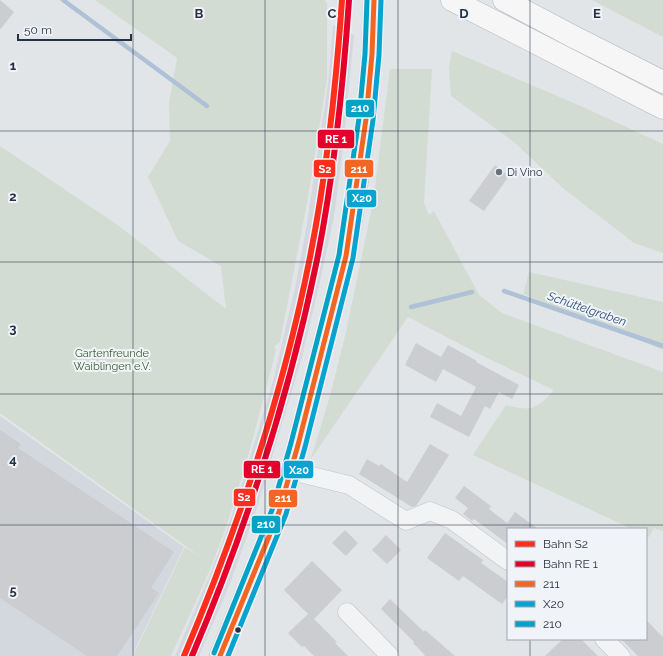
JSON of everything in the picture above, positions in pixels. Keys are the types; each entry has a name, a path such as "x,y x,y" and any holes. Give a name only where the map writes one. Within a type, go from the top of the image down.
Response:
{"highway":[{"path":"452,0 663,108"},
{"path":"504,0 663,82"}],"street":[{"path":"220,656 280,512 346,256 365,127 373,36 374,0"},
{"path":"291,471 349,485 406,521 430,511 447,518 507,560"},
{"path":"347,612 390,656"},
{"path":"605,640 621,656"}],"shaded area":[{"path":"333,25 354,35 343,148 334,217 302,357 255,514 229,586 199,656 175,656 226,533 273,381 296,284 306,229 328,84"},
{"path":"0,416 184,547 132,656 0,656"}],"green space":[{"name":"Gartenfreunde Waiblingen e.V.","path":"95,0 325,0 327,4 327,78 308,198 280,342 274,347 276,349 259,418 225,530 206,578 171,656 133,656 185,547 205,560 0,413 0,146 115,223 226,309 221,266 178,241 148,177 170,141 169,103 177,58"},
{"path":"592,0 663,0 663,37"},
{"path":"452,51 583,107 663,144 663,253 634,243 564,189 514,142 451,96 449,67"},
{"path":"390,69 432,69 424,203 429,215 434,211 479,295 502,313 663,372 663,531 654,528 649,537 647,536 647,528 630,528 473,455 506,405 522,408 533,408 542,402 554,390 481,355 408,317 311,459 330,396 346,332 373,202"},
{"path":"529,272 663,302 663,350 523,294"}],"building":[{"path":"0,0 14,12 0,30"},
{"path":"495,165 509,176 484,211 469,201"},
{"path":"416,343 441,357 448,345 519,385 512,399 499,392 490,409 485,406 469,437 430,417 437,403 461,416 476,387 443,369 436,382 405,365"},
{"path":"0,430 21,444 18,448 174,552 151,588 159,593 117,656 87,656 0,598"},
{"path":"430,444 449,455 416,506 412,507 359,474 367,459 379,466 381,464 407,482"},
{"path":"464,486 491,506 489,509 507,523 515,512 537,528 507,528 507,543 474,519 472,521 463,514 468,508 455,498"},
{"path":"345,530 358,543 346,556 332,543"},
{"path":"445,533 483,560 481,563 507,581 507,597 502,604 463,576 459,581 427,558"},
{"path":"386,535 401,550 387,564 372,550"},
{"path":"312,561 342,590 314,619 337,642 335,643 348,656 314,656 304,646 302,647 288,633 308,614 284,590"},
{"path":"390,599 424,632 425,630 455,656 424,656 425,655 413,643 414,642 381,609"},
{"path":"647,621 663,637 663,656 638,656 622,640 647,640"},
{"path":"562,640 582,640 598,656 545,656"}],"waterway":[{"name":"Schüttelgraben","path":"63,0 207,106"},
{"name":"Schüttelgraben","path":"504,291 663,346"},
{"path":"411,307 472,292"}],"rail line":[{"name":"S2","path":"184,656 223,559 240,510 273,410 287,359 310,257 326,161 334,97 342,0"}],"transit line":[{"path":"192,656 212,608 248,511 279,412 306,311 323,228 333,164 341,99 349,0"},
{"name":"210","path":"214,653 272,510 291,443 339,255 359,118 365,54 367,0"},
{"name":"211","path":"220,656 279,512 298,445 346,256 366,119 372,54 374,0"},
{"name":"X20","path":"228,656 286,514 305,447 353,258 373,120 379,55 381,0"}],"place":[{"name":"Di Vino","path":"499,172"}]}
